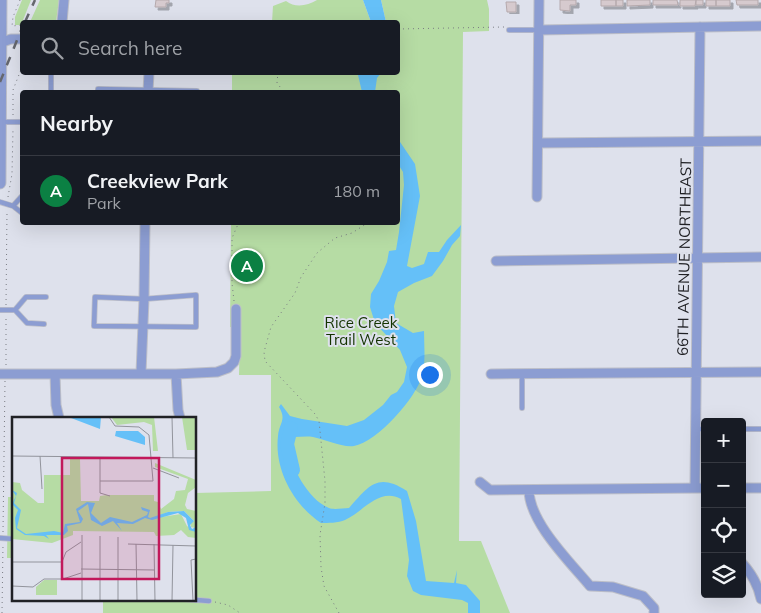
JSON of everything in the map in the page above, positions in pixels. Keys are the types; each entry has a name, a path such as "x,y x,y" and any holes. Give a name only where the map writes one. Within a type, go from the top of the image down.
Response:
{"street":[{"path":"0,183 4,36 1,0"},
{"path":"62,20 64,0"},
{"path":"537,197 539,0"},
{"path":"540,30 761,26"},
{"name":"66TH AVENUE NORTHEAST","path":"700,27 696,373 700,429 700,488"},
{"path":"4,36 11,39 20,39"},
{"path":"148,90 149,75"},
{"path":"538,143 761,140"},
{"path":"141,373 145,225"},
{"path":"496,261 761,257"},
{"path":"4,375 218,372 228,368 234,362 236,356 236,309"},
{"path":"491,374 761,372"},
{"path":"55,374 56,405 59,417"},
{"path":"176,374 180,417"},
{"path":"480,482 490,490 700,488"},
{"path":"746,488 761,488"},
{"path":"529,490 529,500 538,520 590,586 613,587 643,596 654,608 654,613"},
{"path":"746,567 753,575 759,588 761,599"}],"lane":[{"path":"509,30 540,30"},
{"path":"51,75 51,90"},
{"path":"98,90 123,90"},
{"path":"1,122 20,122"},
{"path":"13,206 20,198"},
{"path":"0,202 13,206 20,211"},
{"path":"196,295 196,327 143,326 94,326 95,297 144,299 196,295"},
{"path":"15,310 26,297 46,297"},
{"path":"3,310 15,310 27,323 44,324"},
{"path":"522,373 522,408"},
{"path":"746,429 761,429"},
{"path":"196,600 209,601"}],"path":[{"path":"4,36 20,0"},
{"path":"4,36 20,27"},
{"path":"400,29 506,27 509,30"},
{"path":"12,117 13,90 20,72"},
{"path":"278,75 277,82 283,90"},
{"path":"2,613 3,310 7,204 12,174 12,128"},
{"path":"236,309 232,283 232,238 238,225"},
{"path":"339,613 324,586 320,550 320,535 325,503 325,481 318,421 315,414 265,361 264,352 272,327 295,293 301,277 317,254 335,238 352,233 364,225"},
{"path":"209,601 228,606 240,613"}],"green space":[{"path":"22,0 31,0 23,20 20,20 20,25 15,25 15,17"},
{"path":"40,0 59,0 56,20 31,20"},
{"path":"317,0 363,0 370,20 272,20 273,6 286,1 293,5 309,4"},
{"name":"Rice Creek Trail West","path":"381,0 487,0 489,9 489,31 463,32 459,541 481,541 510,613 103,613 103,600 196,600 196,493 271,491 271,375 239,375 240,328 230,327 231,225 400,225 400,90 232,90 232,75 400,75 400,20 386,20"},
{"path":"8,497 12,497 12,558 7,558"}],"water":[{"path":"363,0 381,0 386,20 370,20"},
{"path":"358,75 379,75 377,78 375,90 362,90"},
{"path":"400,142 415,164 420,196 407,266 412,268 424,264 428,252 439,252 461,225 460,236 432,276 398,292 394,306 396,323 413,333 424,331 422,376 404,407 384,428 363,443 350,446 339,445 313,437 294,437 287,444 292,462 301,481 321,504 329,508 349,508 368,488 381,482 397,485 407,491 416,521 426,581 454,583 457,570 456,583 466,585 480,601 480,613 468,613 468,603 462,600 421,595 413,591 407,576 409,560 401,499 393,496 378,498 345,520 321,523 302,507 294,497 279,461 278,436 282,415 279,407 281,404 290,416 347,426 364,420 383,405 391,395 397,392 404,382 407,367 400,350 375,323 370,307 371,294 387,262 389,251 396,250 404,185 403,172 400,167"}],"building":[{"path":"156,0 169,0 169,3 166,3 166,7 155,7"},
{"path":"560,0 576,0 576,5 570,5 570,11 560,10"},
{"path":"601,0 616,0 616,6 601,6"},
{"path":"616,0 623,0 623,6 616,6"},
{"path":"627,0 650,0 650,5 627,6"},
{"path":"653,0 677,0 678,5 653,5"},
{"path":"680,0 696,0 695,6 680,6"},
{"path":"696,0 703,0 703,5 696,5"},
{"path":"706,0 716,0 716,6 706,6"},
{"path":"716,0 730,0 730,6 716,6"},
{"path":"736,0 758,0 758,5 737,5"},
{"path":"506,2 516,2 516,12 507,12"}],"waterway":[{"path":"291,428 287,444 293,470"}],"railway":[{"path":"26,20 35,0"},
{"path":"0,82 20,33"}],"place":[{"name":"Creekview Park","path":"247,266"}]}
